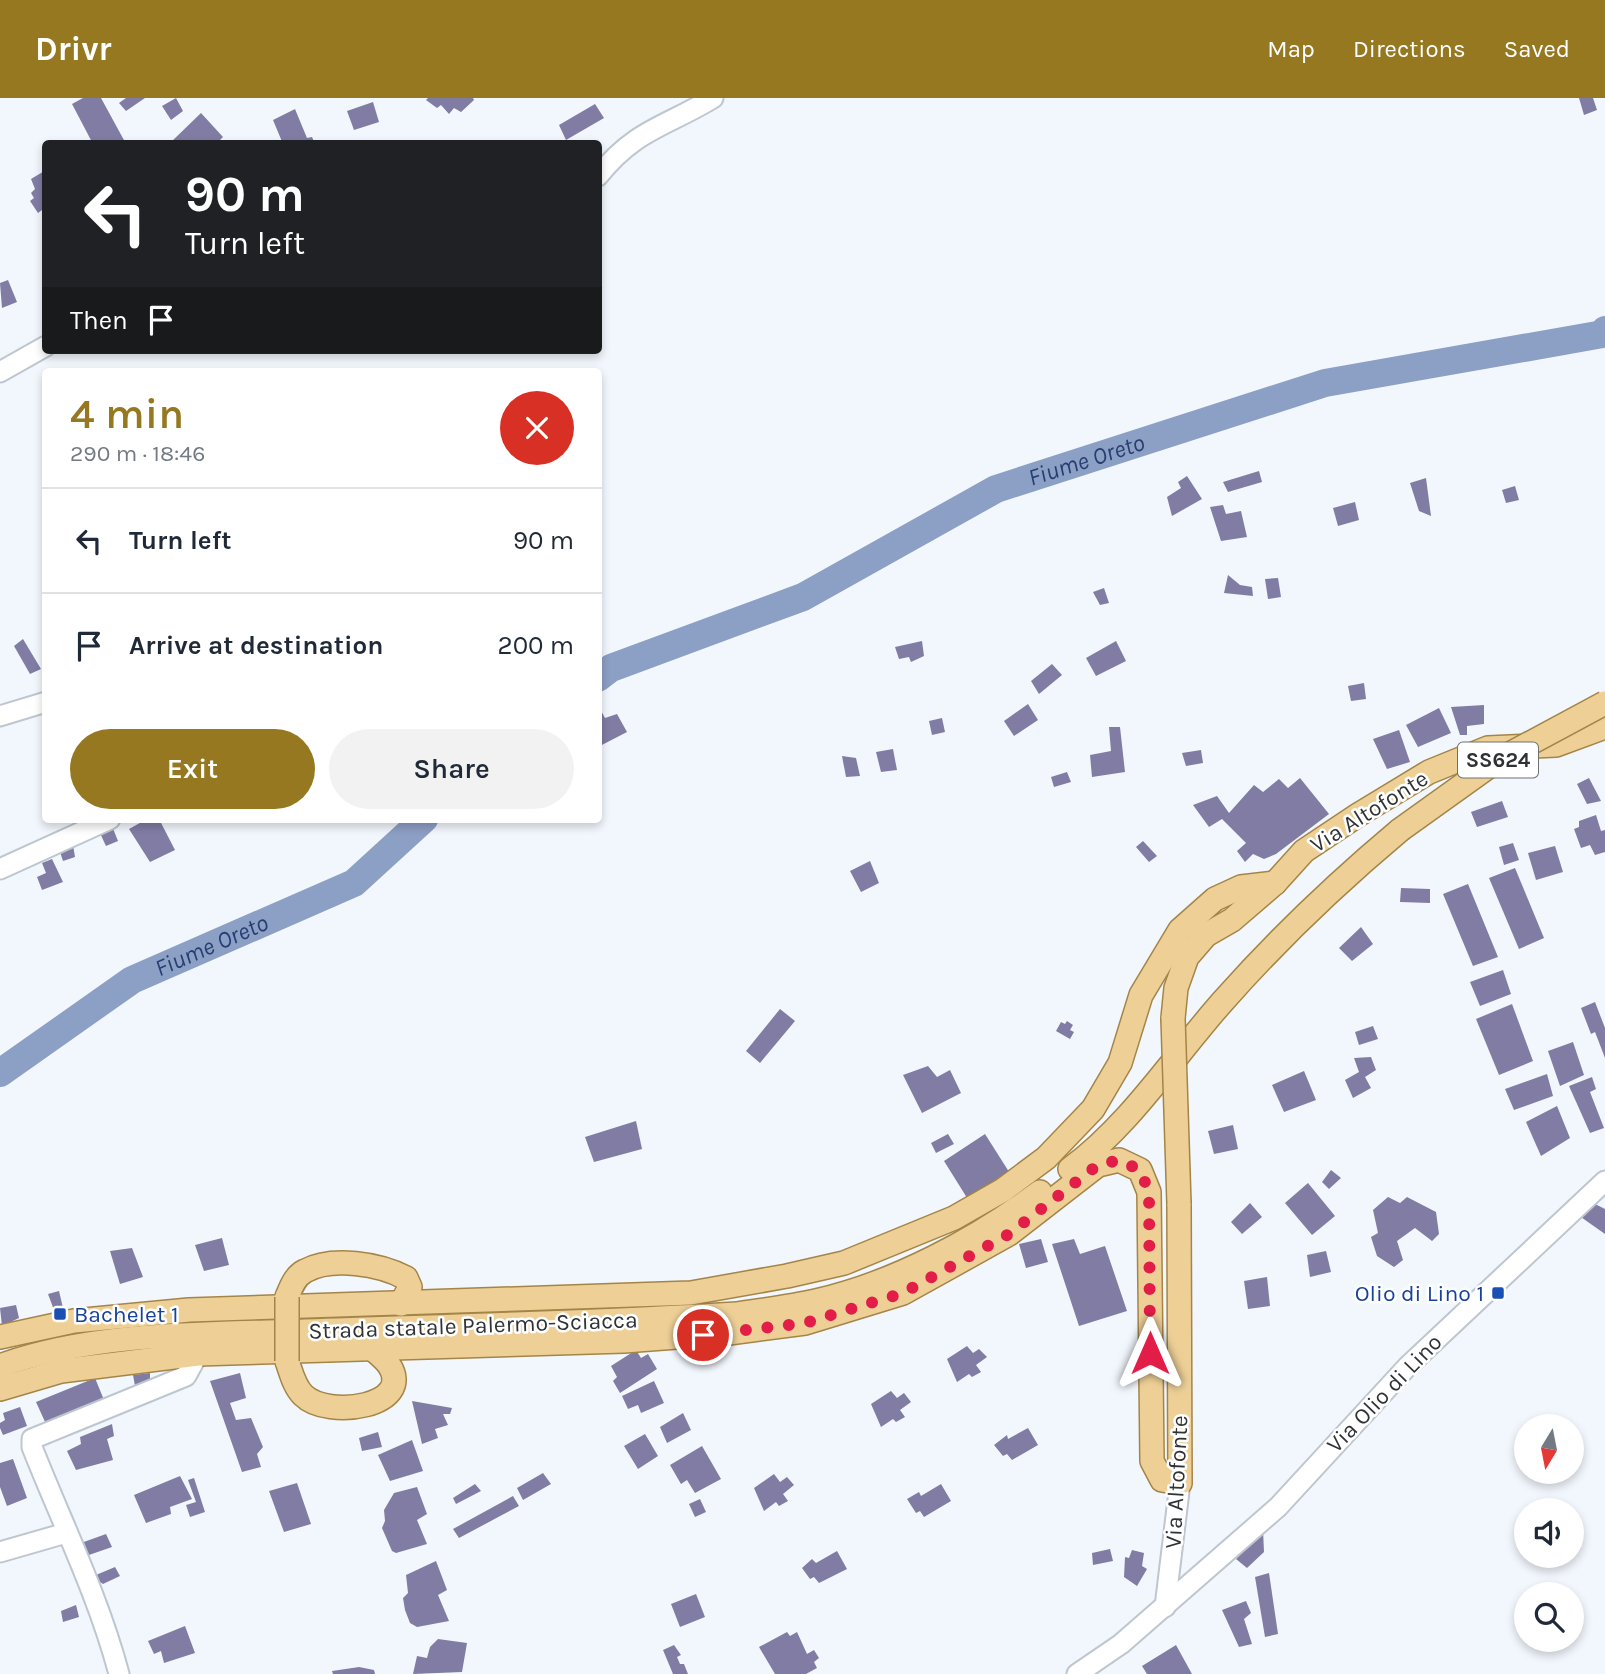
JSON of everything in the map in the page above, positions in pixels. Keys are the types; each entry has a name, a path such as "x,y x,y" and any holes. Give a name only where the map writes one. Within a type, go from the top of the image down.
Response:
{"main road":[{"name":"Strada statale Palermo-Sciacca","path":"0,1366 99,1344 196,1335 737,1314 817,1301 877,1281 949,1250 1019,1207 1085,1158 1140,1101 1224,999 1358,865 1400,830 1495,762 1605,703"},
{"name":"Via Altofonte","path":"1180,1483 1179,1205 1173,1017 1176,988 1187,957 1206,935 1232,920 1275,883 1304,851 1429,772 1488,748 1556,745 1605,727"},
{"path":"0,1338 74,1321 133,1314 691,1293 844,1263 954,1218 1003,1190 1046,1158 1093,1109 1121,1063 1140,995 1180,930 1215,900 1241,887 1275,883"},
{"path":"0,1389 61,1371 198,1354 624,1341 729,1333 805,1323 903,1293 1009,1234 1098,1165 1119,1160 1140,1170 1149,1192 1152,1461 1161,1480 1180,1483"},
{"path":"373,1349 389,1365 394,1378 390,1389 380,1400 366,1406 338,1408 318,1405 304,1396 295,1383 287,1361 287,1297 293,1281 303,1272 319,1265 377,1267 406,1278 410,1287 401,1304"}],"street":[{"path":"602,171 618,151 641,134 713,98"},
{"path":"0,372 42,348"},
{"path":"0,716 42,703"},
{"path":"0,869 101,823"},
{"name":"Via Olio di Lino","path":"1165,1607 1278,1507 1407,1367 1605,1181"},
{"path":"119,1674 105,1621 66,1533 32,1447 32,1439 186,1376 198,1354"},
{"name":"Via Altofonte","path":"1165,1607 1180,1483"},
{"path":"0,1552 66,1533"},
{"path":"1077,1674 1121,1644 1165,1607"}],"building":[{"path":"83,98 101,98 124,140 91,140 72,104"},
{"path":"126,98 145,98 126,111 119,103"},
{"path":"176,98 183,111 171,120 162,106"},
{"path":"1579,98 1593,98 1597,110 1584,115"},
{"path":"426,100 474,100 461,112 454,108 449,114 441,105 437,108"},
{"path":"373,102 379,122 354,130 347,111"},
{"path":"595,104 604,118 566,140 559,125"},
{"path":"295,109 307,138 312,137 313,140 281,140 273,120"},
{"path":"201,113 223,137 220,140 173,140"},
{"path":"42,172 42,210 38,213 30,201 34,198 31,193 35,189 31,179"},
{"path":"8,280 17,302 2,308 0,283"},
{"path":"1259,471 1262,482 1228,492 1223,482"},
{"path":"1187,476 1202,499 1172,516 1167,497 1181,488 1178,482"},
{"path":"1426,478 1431,516 1419,511 1410,483"},
{"path":"1515,486 1519,500 1506,503 1502,490"},
{"path":"1355,502 1359,520 1338,526 1333,508"},
{"path":"1223,505 1226,514 1241,511 1247,537 1221,541 1210,507"},
{"path":"1228,575 1240,585 1252,587 1253,596 1224,593"},
{"path":"1278,578 1281,597 1268,599 1265,579"},
{"path":"1104,588 1109,603 1100,605 1093,592"},
{"path":"23,639 41,669 30,674 14,646"},
{"path":"922,641 924,656 911,662 909,657 899,659 895,647"},
{"path":"1116,641 1126,661 1096,676 1086,658"},
{"path":"1052,664 1062,675 1039,694 1031,681"},
{"path":"1364,683 1366,699 1351,701 1348,686"},
{"path":"1028,704 1038,720 1014,736 1004,721"},
{"path":"1484,705 1484,724 1467,726 1467,735 1460,735 1451,707"},
{"path":"1439,708 1451,733 1418,747 1406,725"},
{"path":"602,712 605,718 617,714 627,732 602,745"},
{"path":"942,718 945,732 932,735 929,721"},
{"path":"1109,727 1120,727 1125,772 1092,777 1090,755 1111,751"},
{"path":"1399,730 1410,762 1387,769 1373,739"},
{"path":"893,749 897,770 881,772 876,752"},
{"path":"1201,750 1203,763 1186,766 1182,753"},
{"path":"842,756 856,758 860,776 846,777"},
{"path":"1067,772 1071,782 1054,787 1051,777"},
{"path":"1300,778 1329,814 1276,854 1264,859 1253,854 1245,862 1237,851 1246,843 1222,819 1209,827 1193,805 1217,796 1229,813 1254,785 1263,792 1279,779 1288,788"},
{"path":"1589,778 1601,801 1587,804 1577,784"},
{"path":"1502,801 1508,817 1477,827 1471,812"},
{"path":"1596,815 1601,831 1605,830 1605,852 1595,855 1590,845 1581,848 1574,829 1579,827 1579,821"},
{"path":"111,823 118,841 106,846 98,829"},
{"path":"140,823 161,823 175,850 150,862 129,829"},
{"path":"1143,841 1157,856 1149,862 1136,847"},
{"path":"1513,843 1519,860 1504,865 1499,847"},
{"path":"73,845 75,857 63,861 59,849"},
{"path":"1555,846 1563,872 1536,880 1528,853"},
{"path":"52,859 63,882 42,890 37,877 46,873 42,863"},
{"path":"870,861 879,883 861,892 850,871"},
{"path":"1515,868 1544,938 1519,949 1489,878"},
{"path":"1468,884 1498,957 1473,966 1443,894"},
{"path":"1401,888 1430,889 1430,903 1400,902"},
{"path":"1361,927 1373,944 1352,961 1339,948"},
{"path":"1503,970 1511,994 1480,1006 1470,982"},
{"path":"1595,1002 1605,1028 1605,1058 1595,1032 1591,1034 1581,1008"},
{"path":"1512,1004 1533,1061 1499,1075 1476,1019"},
{"path":"780,1009 795,1021 760,1063 746,1051"},
{"path":"1067,1021 1073,1025 1070,1030 1074,1032 1070,1039 1056,1031 1061,1022 1065,1024"},
{"path":"1373,1026 1378,1039 1359,1045 1355,1032"},
{"path":"1573,1042 1584,1075 1560,1086 1548,1051"},
{"path":"1371,1057 1376,1070 1365,1077 1371,1088 1353,1098 1345,1080 1359,1072 1354,1058"},
{"path":"928,1066 937,1077 950,1070 961,1093 922,1113 903,1075"},
{"path":"1304,1071 1316,1100 1284,1112 1272,1085"},
{"path":"1547,1074 1553,1096 1514,1110 1505,1089"},
{"path":"1592,1077 1596,1089 1590,1092 1604,1128 1590,1133 1569,1086"},
{"path":"1557,1106 1570,1138 1541,1156 1526,1122"},
{"path":"636,1121 642,1149 594,1162 585,1137"},
{"path":"1233,1125 1238,1149 1214,1154 1208,1131"},
{"path":"948,1134 954,1144 936,1153 931,1143"},
{"path":"985,1134 1011,1175 969,1201 944,1161"},
{"path":"1331,1170 1341,1178 1329,1189 1322,1182"},
{"path":"1308,1183 1335,1216 1312,1235 1285,1203"},
{"path":"1388,1197 1400,1203 1407,1197 1436,1212 1439,1234 1432,1241 1415,1228 1397,1241 1403,1260 1394,1267 1377,1256 1371,1237 1378,1233 1373,1210"},
{"path":"1591,1202 1605,1209 1605,1234 1578,1215"},
{"path":"1250,1203 1262,1217 1242,1234 1231,1222"},
{"path":"222,1238 229,1265 204,1271 195,1245"},
{"path":"1041,1239 1048,1262 1026,1268 1019,1244"},
{"path":"1074,1239 1080,1254 1105,1246 1127,1311 1079,1326 1052,1244"},
{"path":"132,1248 143,1277 120,1284 110,1251"},
{"path":"1326,1251 1331,1272 1310,1277 1307,1255"},
{"path":"1267,1277 1270,1306 1248,1309 1244,1281"},
{"path":"59,1291 63,1308 54,1310 48,1294"},
{"path":"16,1305 19,1318 2,1326 0,1308"},
{"path":"967,1346 973,1353 979,1349 987,1357 976,1365 981,1372 972,1377 969,1374 957,1382 947,1359"},
{"path":"636,1350 641,1358 648,1354 657,1369 620,1393 613,1381 617,1377 611,1366"},
{"path":"150,1373 150,1384 135,1386 133,1375"},
{"path":"240,1373 246,1398 230,1403 236,1420 251,1418 263,1447 257,1454 261,1467 242,1472 210,1381"},
{"path":"95,1378 104,1400 46,1424 36,1402"},
{"path":"654,1381 664,1403 641,1413 638,1405 628,1409 622,1396"},
{"path":"891,1391 897,1398 904,1393 911,1402 900,1410 905,1417 896,1422 893,1419 881,1427 871,1404"},
{"path":"412,1401 452,1408 450,1414 443,1414 448,1425 435,1429 438,1438 422,1444"},
{"path":"20,1407 27,1426 3,1435 0,1423 5,1420 3,1413"},
{"path":"683,1413 691,1430 667,1443 660,1427"},
{"path":"112,1424 114,1436 107,1439 113,1460 76,1470 67,1451 81,1444 80,1437"},
{"path":"1028,1428 1038,1445 1012,1460 1007,1454 1003,1456 994,1445 1007,1435 1008,1439"},
{"path":"378,1432 382,1447 362,1451 359,1438"},
{"path":"645,1434 658,1456 638,1469 624,1446"},
{"path":"412,1440 423,1471 390,1481 378,1455"},
{"path":"702,1446 721,1479 695,1493 687,1480 681,1484 670,1465"},
{"path":"13,1459 27,1498 7,1506 0,1487 0,1463"},
{"path":"543,1473 551,1484 523,1500 517,1488"},
{"path":"774,1474 780,1482 787,1477 794,1485 783,1494 788,1501 779,1506 776,1502 764,1511 754,1488"},
{"path":"180,1476 192,1499 170,1507 171,1514 146,1523 134,1495"},
{"path":"194,1478 205,1512 190,1517 186,1505 196,1502 188,1480"},
{"path":"297,1483 311,1524 284,1532 269,1491"},
{"path":"475,1484 481,1491 456,1504 453,1498"},
{"path":"941,1484 951,1501 924,1517 920,1511 916,1513 907,1499 919,1492 921,1496"},
{"path":"417,1487 427,1514 417,1520 427,1544 396,1553 392,1551 382,1528 385,1521 384,1510 394,1493"},
{"path":"513,1496 519,1506 459,1538 453,1529"},
{"path":"700,1499 706,1512 695,1517 689,1504"},
{"path":"1263,1530 1264,1552 1247,1568 1236,1559"},
{"path":"106,1534 112,1547 86,1556 81,1543"},
{"path":"1110,1549 1113,1561 1093,1565 1092,1553"},
{"path":"1132,1550 1144,1553 1142,1566 1147,1569 1137,1586 1124,1577 1125,1557 1129,1558"},
{"path":"837,1551 847,1569 819,1583 814,1577 810,1579 802,1568 812,1559 816,1563"},
{"path":"436,1561 447,1590 438,1595 449,1621 417,1627 410,1623 405,1610 403,1598 408,1593 406,1575"},
{"path":"115,1567 120,1576 103,1584 100,1582 96,1575"},
{"path":"1269,1573 1278,1634 1265,1637 1255,1577"},
{"path":"696,1594 705,1617 680,1627 671,1604"},
{"path":"1246,1601 1251,1613 1244,1619 1252,1644 1239,1647 1222,1610"},
{"path":"76,1605 79,1617 63,1622 61,1611"},
{"path":"185,1626 195,1653 164,1663 161,1651 154,1654 148,1641"},
{"path":"787,1632 790,1636 797,1632 807,1654 814,1650 819,1658 814,1662 817,1668 806,1674 775,1674 759,1647"},
{"path":"438,1639 467,1643 462,1672 413,1674 417,1656 427,1658 430,1647"},
{"path":"674,1645 681,1655 677,1657 680,1664 684,1664 688,1674 673,1674 663,1650"},
{"path":"1176,1645 1192,1674 1147,1674 1142,1666"},
{"path":"359,1667 374,1670 375,1674 333,1674 332,1671"}],"waterway":[{"name":"Fiume Oreto","path":"602,675 611,668 803,597 996,489 1325,383 1603,334 1605,330"},
{"name":"Fiume Oreto","path":"0,1073 132,980 354,883 420,823"}],"place":[{"name":"Olio di Lino 1","path":"1498,1293"},
{"name":"Bachelet 1","path":"60,1314"}],"route":[{"path":"703,1335 805,1323 903,1293 1009,1234 1098,1165 1119,1160 1140,1170 1149,1192 1150,1353"}]}
